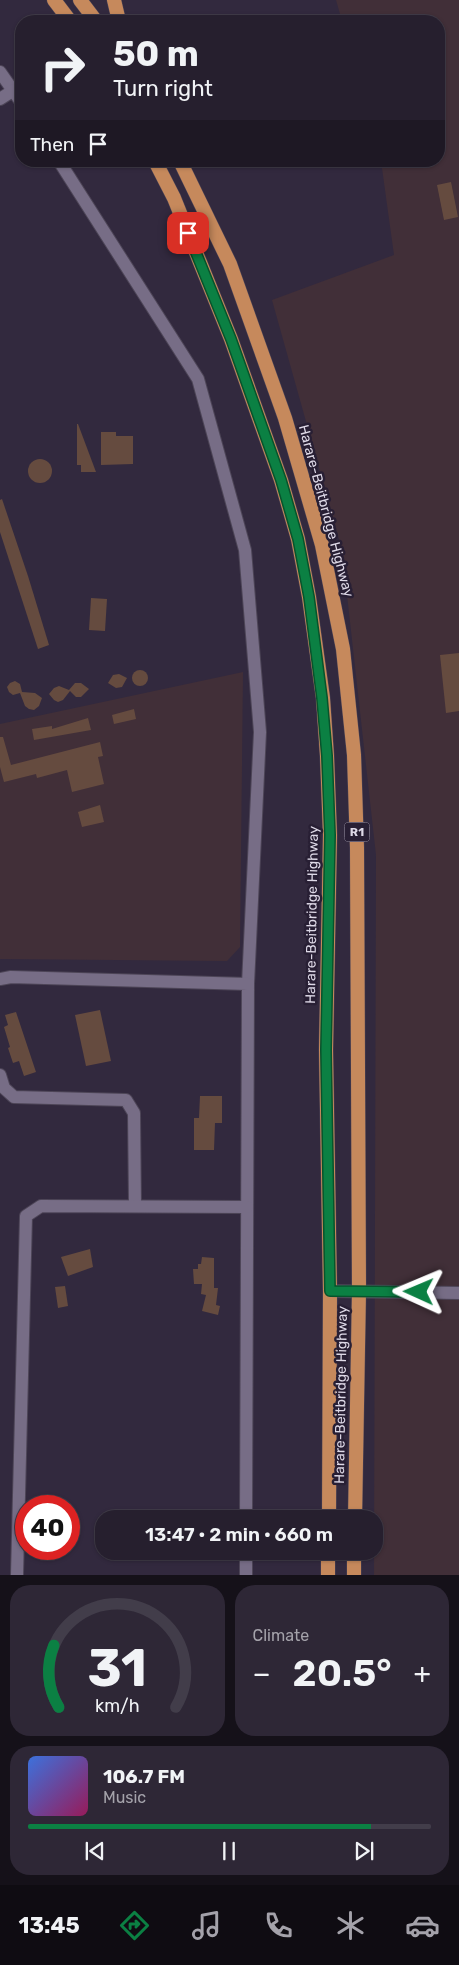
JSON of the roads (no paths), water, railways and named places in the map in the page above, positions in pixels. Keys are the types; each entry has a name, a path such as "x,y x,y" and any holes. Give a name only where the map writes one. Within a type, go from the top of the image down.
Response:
{"highway":[{"path":"54,0 65,15"},
{"path":"80,0 91,15"},
{"path":"114,0 118,15"},
{"name":"Harare-Beitbridge Highway","path":"158,167 174,198 231,339 281,480 298,539 309,597 322,698 327,756 330,835 326,1050 330,1291 329,1510"},
{"name":"Harare-Beitbridge Highway","path":"183,167 230,264 284,418 322,544 344,649 354,754 357,848 359,1291 355,1510"},
{"path":"328,1560 328,1575"},
{"path":"354,1560 354,1575"}],"street":[{"path":"0,72 14,90 0,99"},
{"path":"63,167 198,379 245,550 260,732 248,984 246,1510"},
{"path":"0,979 11,977 248,984"},
{"path":"0,1075 4,1088 14,1098 126,1100 134,1113 135,1206"},
{"path":"17,1575 26,1216 41,1206 247,1207"},
{"path":"330,1291 459,1293"},
{"path":"246,1560 246,1575"}]}
